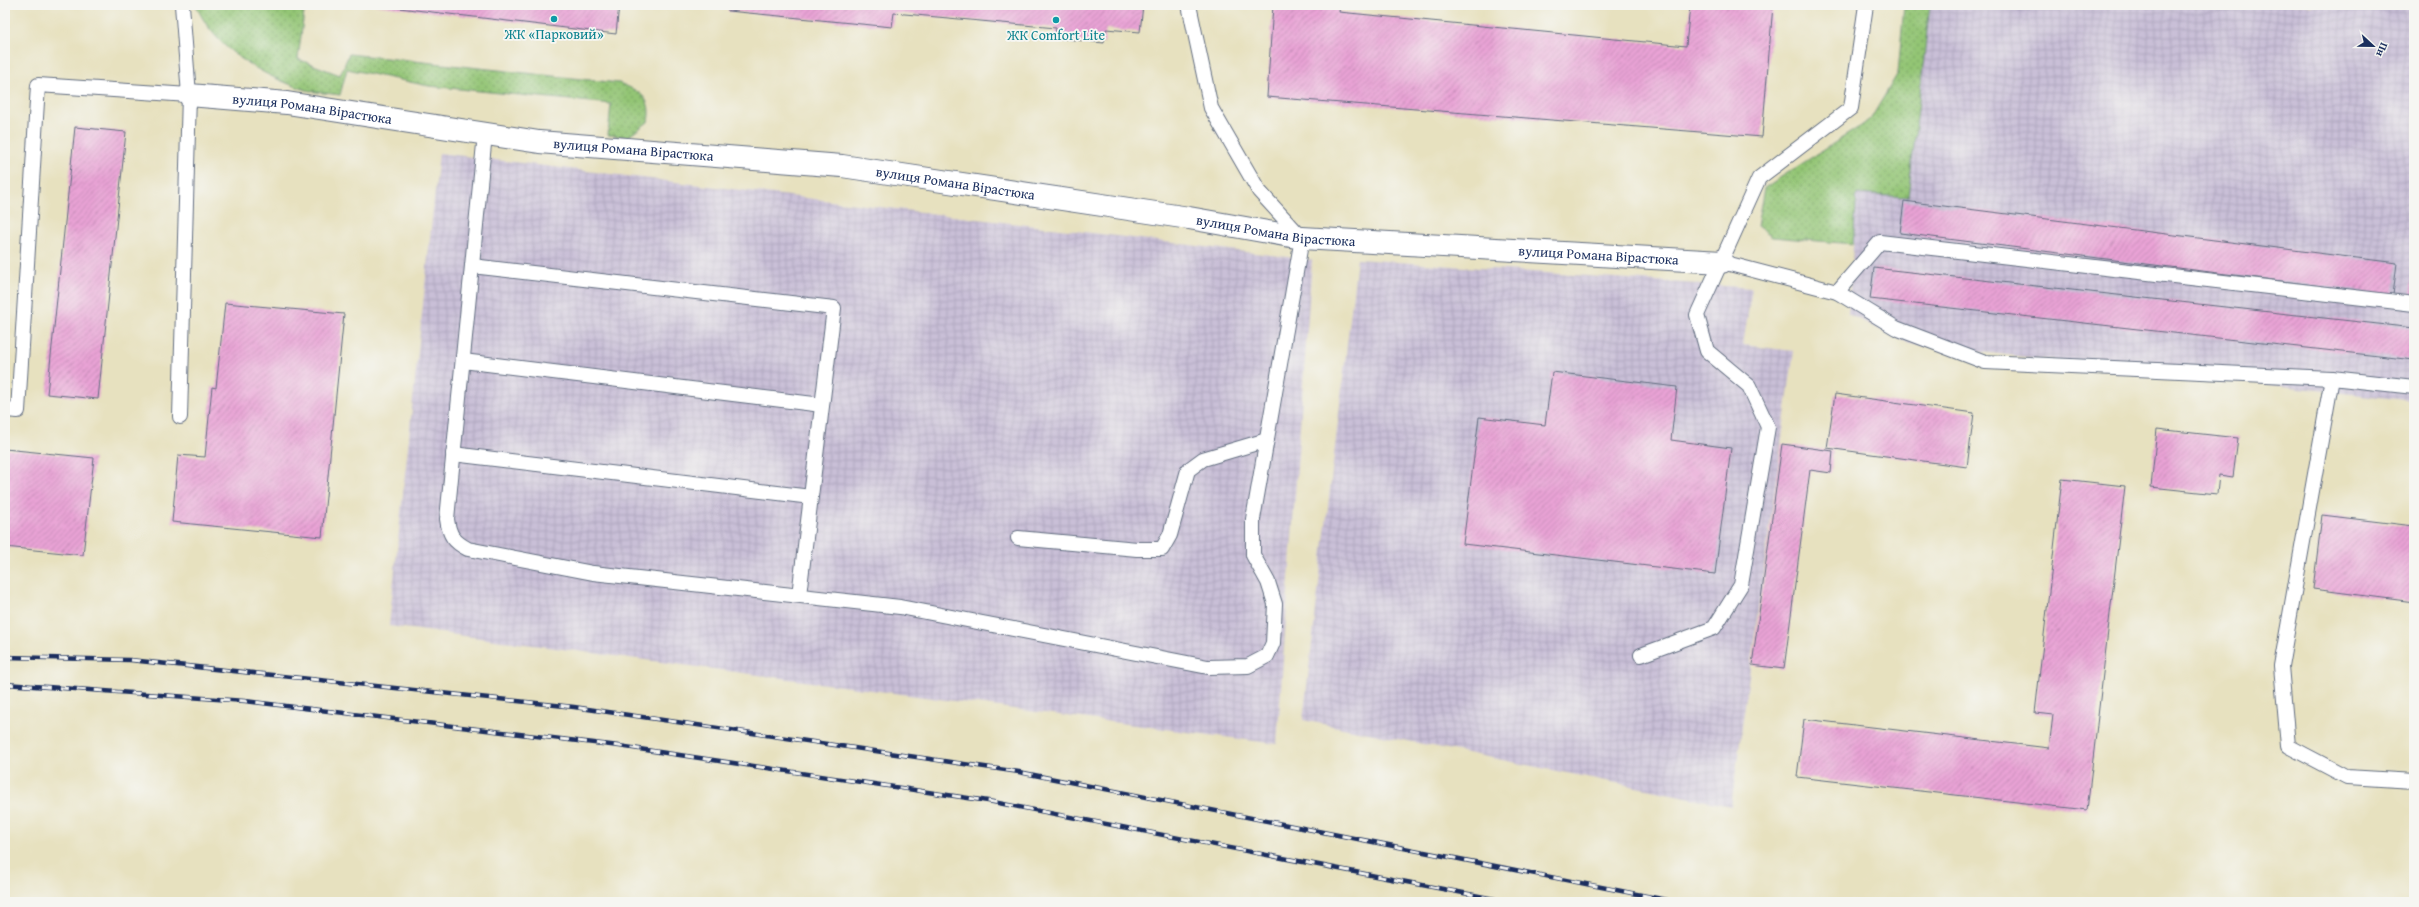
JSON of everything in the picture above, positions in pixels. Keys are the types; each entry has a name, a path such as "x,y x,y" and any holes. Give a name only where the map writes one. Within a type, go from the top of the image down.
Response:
{"street":[{"name":"вулиця Романа Вірастюка","path":"190,95 287,103 539,142 842,166 1189,218 1302,238 1722,262"}],"lane":[{"path":"180,417 190,95 182,5"},
{"path":"485,134 447,519 449,532 457,543 468,549 593,573 900,606 1208,667 1248,666 1267,656 1273,643 1275,604 1268,582 1253,554 1253,519 1302,238 1259,190 1212,108 1189,5"},
{"path":"1641,655 1714,628 1741,585 1768,427 1749,386 1707,351 1697,315 1759,178 1851,108 1866,5"},
{"path":"5,410 18,411 38,85 190,95"},
{"path":"1836,292 1880,242 2414,304"},
{"path":"1722,262 1836,292 1896,328 1985,362 2332,378 2414,387"},
{"path":"472,266 834,308 799,596"},
{"path":"463,361 822,405"},
{"path":"2332,378 2281,666 2288,746 2347,777 2414,781"},
{"path":"1018,538 1137,549 1162,549 1170,535 1188,470 1203,459 1267,440"},
{"path":"453,454 811,497"}],"shaded area":[{"path":"1930,5 2414,5 2414,401 1910,344 1848,314 1857,194 1908,197"},
{"path":"439,153 1312,260 1277,744 389,626"},
{"path":"1357,259 1752,288 1743,345 1794,351 1731,806 1303,720"}],"green space":[{"path":"196,5 305,5 298,59 340,75 349,54 619,83 633,89 643,96 648,106 648,122 628,137 608,135 611,104 429,86 347,69 340,95 308,90 271,76 240,58 214,35 204,21"},
{"path":"1904,5 1930,5 1908,197 1857,194 1853,244 1772,237 1757,226 1764,188 1870,120 1898,73"}],"building":[{"name":"ЖК «Парковий»","path":"374,5 619,5 616,34"},
{"name":"ЖК Comfort Lite","path":"728,5 1143,5 1140,32 1106,29 1104,43 1055,38 1056,28 894,13 892,27 728,11"},
{"path":"1273,5 1340,5 1339,12 1686,46 1690,5 1773,5 1762,137 1267,97"},
{"path":"75,127 126,132 98,399 47,394"},
{"path":"1904,201 2397,263 2393,295 1900,233"},
{"path":"1874,268 2414,328 2414,360 1870,299"},
{"path":"2414,270 2414,295 2410,294"},
{"path":"225,303 344,314 322,537 172,522 178,455 205,457 212,387 216,388"},
{"path":"1552,372 1677,387 1671,440 1731,448 1715,574 1463,544 1479,417 1545,425"},
{"path":"1835,394 1974,413 1967,467 1827,448"},
{"path":"2157,429 2238,438 2233,477 2219,475 2217,494 2151,487"},
{"path":"1782,444 1833,451 1831,473 1810,470 1784,669 1752,665"},
{"path":"5,449 94,458 83,555 5,547"},
{"path":"2062,479 2125,486 2087,810 1797,777 1804,719 2049,748 2053,715 2035,713"},
{"path":"2322,515 2414,526 2414,602 2313,589"}],"railway":[{"path":"5,657 130,660 574,707 1019,772 1677,902"},
{"path":"5,684 245,701 619,746 988,801 1510,902"}],"place":[{"name":"ЖК «Парковий»","path":"554,19"},
{"name":"ЖК Comfort Lite","path":"1056,20"}]}
